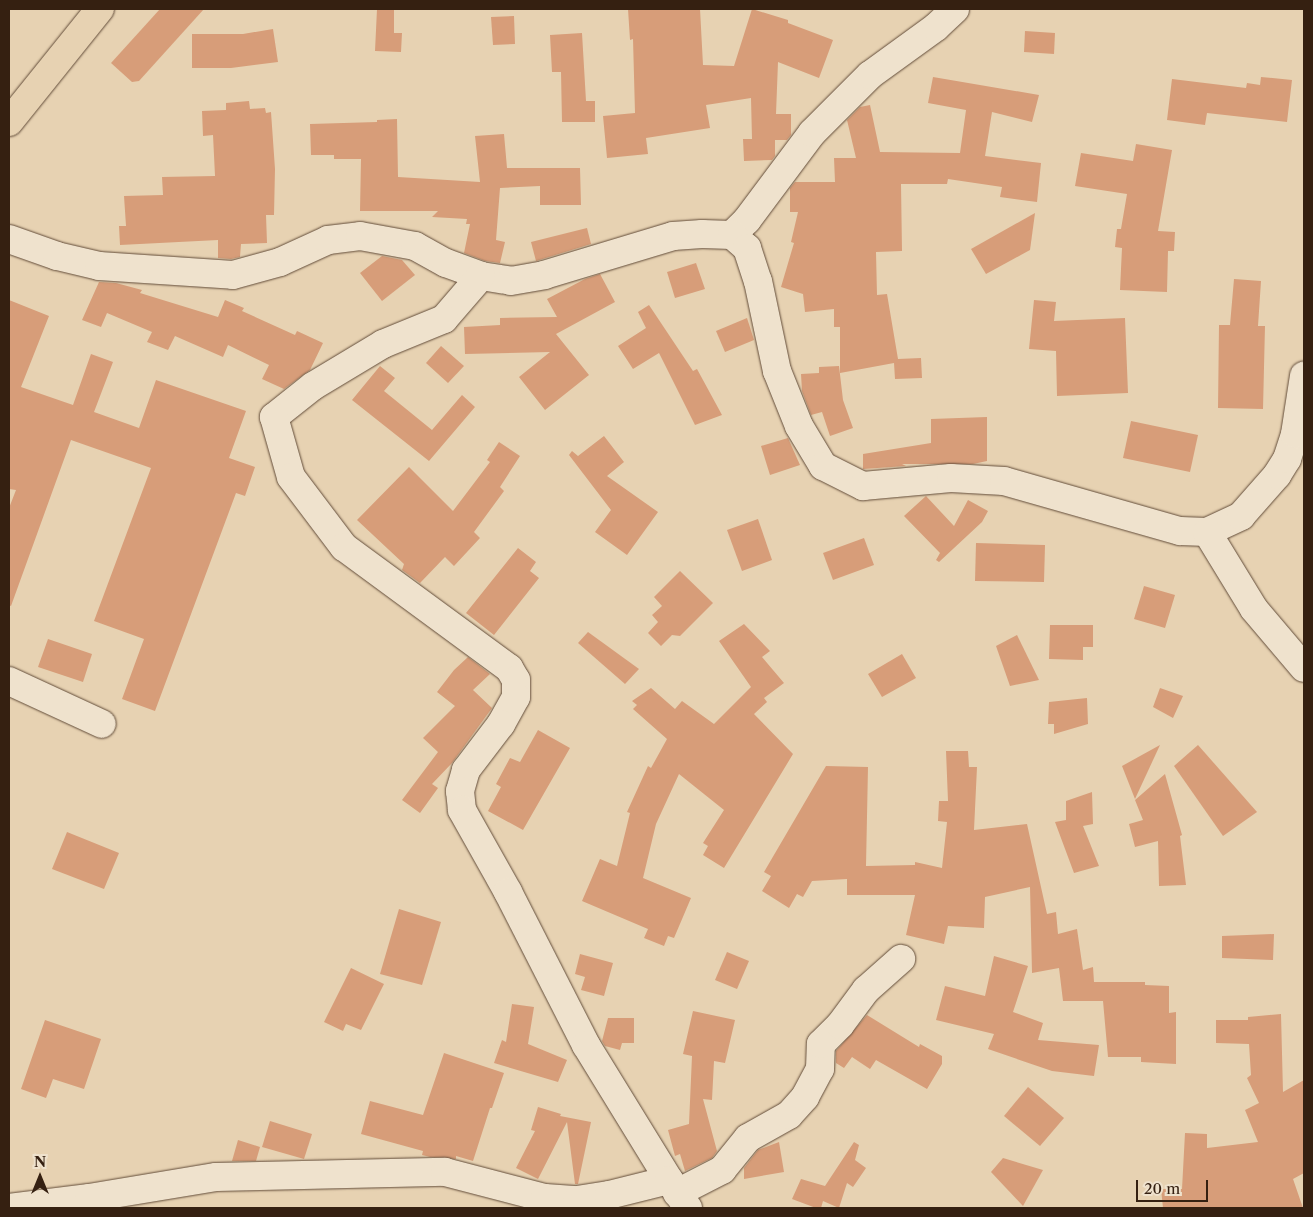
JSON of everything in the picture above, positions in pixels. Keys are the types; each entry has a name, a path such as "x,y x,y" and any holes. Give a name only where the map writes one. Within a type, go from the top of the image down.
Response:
{"main road":[{"path":"9,122 100,9"}],"street":[{"path":"732,235 747,220 812,133 870,75 936,27 955,9"},
{"path":"9,239 57,256 99,266 233,275 280,262 328,240 360,236 415,246 446,263 481,276 511,281 544,275 673,236 702,234 732,235 747,248 758,281 777,371 800,426 823,466 863,486 951,478 1004,481 1180,531 1207,532 1241,516 1277,474 1287,459 1295,434 1304,376"},
{"path":"481,276 444,319 383,344 313,386 274,417 291,477 344,547 509,668 516,680 516,697 502,724 466,770 460,791 462,810 508,892 586,1045 678,1194"},
{"path":"1277,474 1304,469"},
{"path":"1207,532 1254,609 1304,668"},
{"path":"9,681 102,724"},
{"path":"9,1208 89,1198 216,1177 445,1172 545,1198 577,1200 609,1195 678,1194 722,1170 748,1138 789,1115 805,1097 820,1069 821,1044 840,1025 866,990 901,959"}],"building":[{"path":"160,9 204,9 139,81 132,82 111,63"},
{"path":"377,9 394,9 394,33 402,33 401,52 375,51"},
{"path":"628,9 700,9 703,65 734,66 752,9 788,20 788,23 833,40 819,78 778,62 776,114 791,114 791,135 787,140 775,140 775,156 772,160 744,161 743,139 752,139 751,98 706,105 710,128 646,138 648,154 607,158 603,116 635,113 633,39 630,40"},
{"path":"514,16 515,44 493,45 491,17"},
{"path":"273,29 278,62 231,68 192,68 192,34 243,34"},
{"path":"1025,31 1055,33 1054,54 1024,52"},
{"path":"582,33 586,101 595,101 595,122 562,122 561,72 552,72 550,35"},
{"path":"933,77 1039,95 1032,122 992,112 985,156 1041,163 1037,202 1000,197 1002,187 948,179 947,184 901,184 902,251 876,252 877,295 887,294 898,359 921,358 922,378 895,379 894,363 840,373 840,327 834,327 834,309 805,312 803,294 781,287 794,243 791,242 798,212 790,212 790,188 795,182 835,182 834,158 856,158 847,120 860,107 870,105 880,152 960,153 966,110 928,103"},
{"path":"1261,77 1292,80 1287,122 1207,113 1205,125 1167,120 1172,79 1246,88 1247,83 1260,85"},
{"path":"249,101 250,109 265,108 266,113 271,112 275,169 274,215 266,215 267,243 241,244 240,257 231,259 218,258 218,240 120,245 119,226 126,226 124,196 163,195 162,177 215,176 213,135 203,136 202,111 226,110 226,103"},
{"path":"397,119 398,177 480,182 475,136 504,134 507,168 580,168 581,205 540,205 540,186 500,188 496,240 505,242 500,263 485,261 464,253 470,224 466,224 467,219 432,217 438,211 360,211 361,159 334,159 334,155 311,155 310,124 377,122 377,120"},
{"path":"1136,144 1172,150 1158,231 1175,232 1174,251 1168,251 1167,292 1120,290 1122,248 1115,247 1117,229 1121,229 1127,194 1075,186 1081,153 1133,161"},
{"path":"1035,213 1030,250 986,274 971,249"},
{"path":"587,228 591,244 536,261 531,242"},
{"path":"382,256 402,260 415,275 382,301 360,273"},
{"path":"696,263 705,289 675,298 667,272"},
{"path":"600,274 615,302 556,334 589,375 545,410 519,377 550,352 465,354 464,327 500,325 500,318 557,317 547,299 585,279"},
{"path":"1234,279 1261,281 1258,326 1265,326 1263,409 1218,408 1219,325 1230,325"},
{"path":"99,282 116,283 142,290 140,293 218,317 225,300 244,308 242,311 295,335 297,331 323,343 310,370 284,389 262,379 269,365 228,345 223,357 175,336 168,350 147,342 152,332 107,313 101,327 82,320"},
{"path":"9,300 49,316 21,387 73,405 91,354 113,362 94,412 139,428 156,380 246,411 229,458 255,467 245,496 236,493 155,711 122,699 144,639 94,621 151,468 71,440 11,606 9,605 9,508 16,490 9,489"},
{"path":"1034,300 1056,302 1054,321 1125,318 1128,393 1057,396 1056,351 1029,349"},
{"path":"649,305 693,371 697,369 722,415 695,425 659,353 633,369 618,346 646,328 638,312"},
{"path":"747,318 754,340 725,352 716,331"},
{"path":"441,346 464,366 448,383 426,363"},
{"path":"380,366 395,378 384,391 432,430 462,395 475,407 429,461 352,400"},
{"path":"839,366 843,400 853,428 830,436 822,412 811,415 802,391 801,374 819,373 819,367"},
{"path":"987,417 987,461 973,464 902,464 906,466 863,469 863,454 931,443 931,419"},
{"path":"1131,421 1198,435 1190,472 1123,458"},
{"path":"604,436 624,462 607,476 658,512 627,555 595,532 611,510 569,455 572,451 578,456"},
{"path":"788,438 800,465 770,475 761,446"},
{"path":"499,442 520,456 500,487 504,491 474,532 480,538 454,566 445,557 420,583 402,570 404,564 357,520 409,467 453,511 490,462 487,460"},
{"path":"926,496 954,526 968,500 988,511 982,522 939,562 936,560 940,553 904,516"},
{"path":"758,519 772,560 742,571 727,530"},
{"path":"864,538 874,565 833,580 823,553"},
{"path":"976,543 1045,545 1044,582 975,581"},
{"path":"518,548 536,562 530,571 539,578 494,635 466,613"},
{"path":"680,571 713,603 680,636 672,635 661,646 648,633 658,622 652,615 662,606 654,597"},
{"path":"1144,586 1175,595 1165,628 1134,619"},
{"path":"744,624 770,651 762,657 784,683 764,698 767,702 754,714 793,754 724,868 703,855 708,846 703,843 724,810 679,774 656,824 643,878 691,898 674,938 668,936 664,946 644,938 648,929 582,901 600,859 617,866 630,813 627,812 648,766 651,768 667,739 633,709 637,705 632,701 651,688 675,709 682,701 714,724 751,687 719,641"},
{"path":"1050,625 1093,625 1093,647 1083,647 1083,660 1049,659"},
{"path":"588,632 639,669 625,684 578,643"},
{"path":"1017,635 1039,680 1010,686 996,646"},
{"path":"48,639 92,654 83,682 38,667"},
{"path":"902,654 916,678 882,697 868,674"},
{"path":"468,657 490,674 473,690 492,708 452,763 432,784 438,788 420,813 402,800 438,752 423,738 455,706 437,692 454,670"},
{"path":"1160,688 1183,696 1173,718 1153,707"},
{"path":"1087,698 1088,724 1054,734 1054,724 1048,724 1049,702"},
{"path":"538,730 570,748 523,830 488,811 501,787 496,784 510,758 520,762"},
{"path":"1160,745 1135,799 1122,766"},
{"path":"1198,745 1257,812 1223,836 1174,766"},
{"path":"946,751 968,751 969,767 977,767 974,830 1027,824 1047,914 1056,912 1058,934 1077,929 1083,970 1093,967 1094,982 1145,982 1145,985 1169,986 1169,1013 1176,1012 1176,1064 1141,1062 1141,1057 1108,1057 1103,1001 1063,1001 1059,968 1032,973 1030,887 985,897 984,928 948,926 944,944 906,935 915,895 847,895 847,879 812,881 803,897 797,894 789,908 762,891 771,876 764,872 826,766 868,767 866,866 915,865 915,862 942,868 947,822 938,821 939,801 948,801"},
{"path":"1165,774 1182,835 1180,836 1186,885 1159,886 1158,841 1135,847 1129,824 1143,820 1135,800"},
{"path":"1092,792 1093,824 1083,826 1099,866 1074,873 1055,822 1066,820 1066,801"},
{"path":"67,832 119,853 104,889 52,869"},
{"path":"399,909 441,922 422,985 380,974"},
{"path":"1274,934 1273,960 1222,958 1222,936"},
{"path":"727,952 749,961 737,989 715,980"},
{"path":"580,954 613,963 604,996 581,990 585,977 575,974"},
{"path":"994,956 1028,966 1013,1012 1043,1023 1038,1040 1099,1045 1094,1076 1052,1071 988,1049 994,1034 936,1020 945,986 985,996"},
{"path":"351,968 384,984 361,1030 346,1024 343,1031 324,1022"},
{"path":"512,1004 534,1007 528,1044 567,1060 558,1082 494,1063 502,1040 506,1042"},
{"path":"693,1011 735,1020 725,1063 714,1061 712,1100 703,1099 717,1151 712,1158 685,1171 680,1154 675,1156 668,1130 689,1124 692,1056 683,1054"},
{"path":"1281,1014 1283,1092 1304,1080 1304,1173 1293,1179 1303,1208 1163,1208 1161,1189 1182,1189 1185,1133 1207,1134 1207,1148 1258,1142 1245,1110 1259,1103 1247,1078 1251,1075 1249,1044 1216,1043 1216,1020 1248,1020 1248,1017"},
{"path":"867,1015 919,1047 920,1044 942,1056 942,1064 927,1089 876,1060 870,1069 852,1057 844,1068 836,1063 836,1051"},
{"path":"608,1018 634,1018 634,1043 622,1043 620,1050 605,1046 602,1041"},
{"path":"45,1020 101,1039 84,1089 53,1079 46,1098 21,1089"},
{"path":"444,1053 504,1073 492,1108 490,1108 473,1161 456,1156 456,1159 430,1157 422,1155 423,1151 361,1134 370,1101 423,1115"},
{"path":"1028,1087 1064,1118 1040,1146 1004,1116"},
{"path":"538,1107 561,1114 560,1116 591,1122 578,1184 575,1184 567,1122 538,1179 516,1168 535,1131 531,1130"},
{"path":"270,1121 312,1134 304,1159 262,1147"},
{"path":"238,1140 260,1147 256,1161 232,1161"},
{"path":"779,1142 784,1172 744,1179 744,1168 758,1150"},
{"path":"854,1142 859,1145 855,1160 866,1168 853,1187 847,1183 839,1208 823,1201 821,1208 816,1208 792,1199 801,1179 825,1186"},
{"path":"1003,1158 1043,1170 1023,1206 991,1172"}]}
